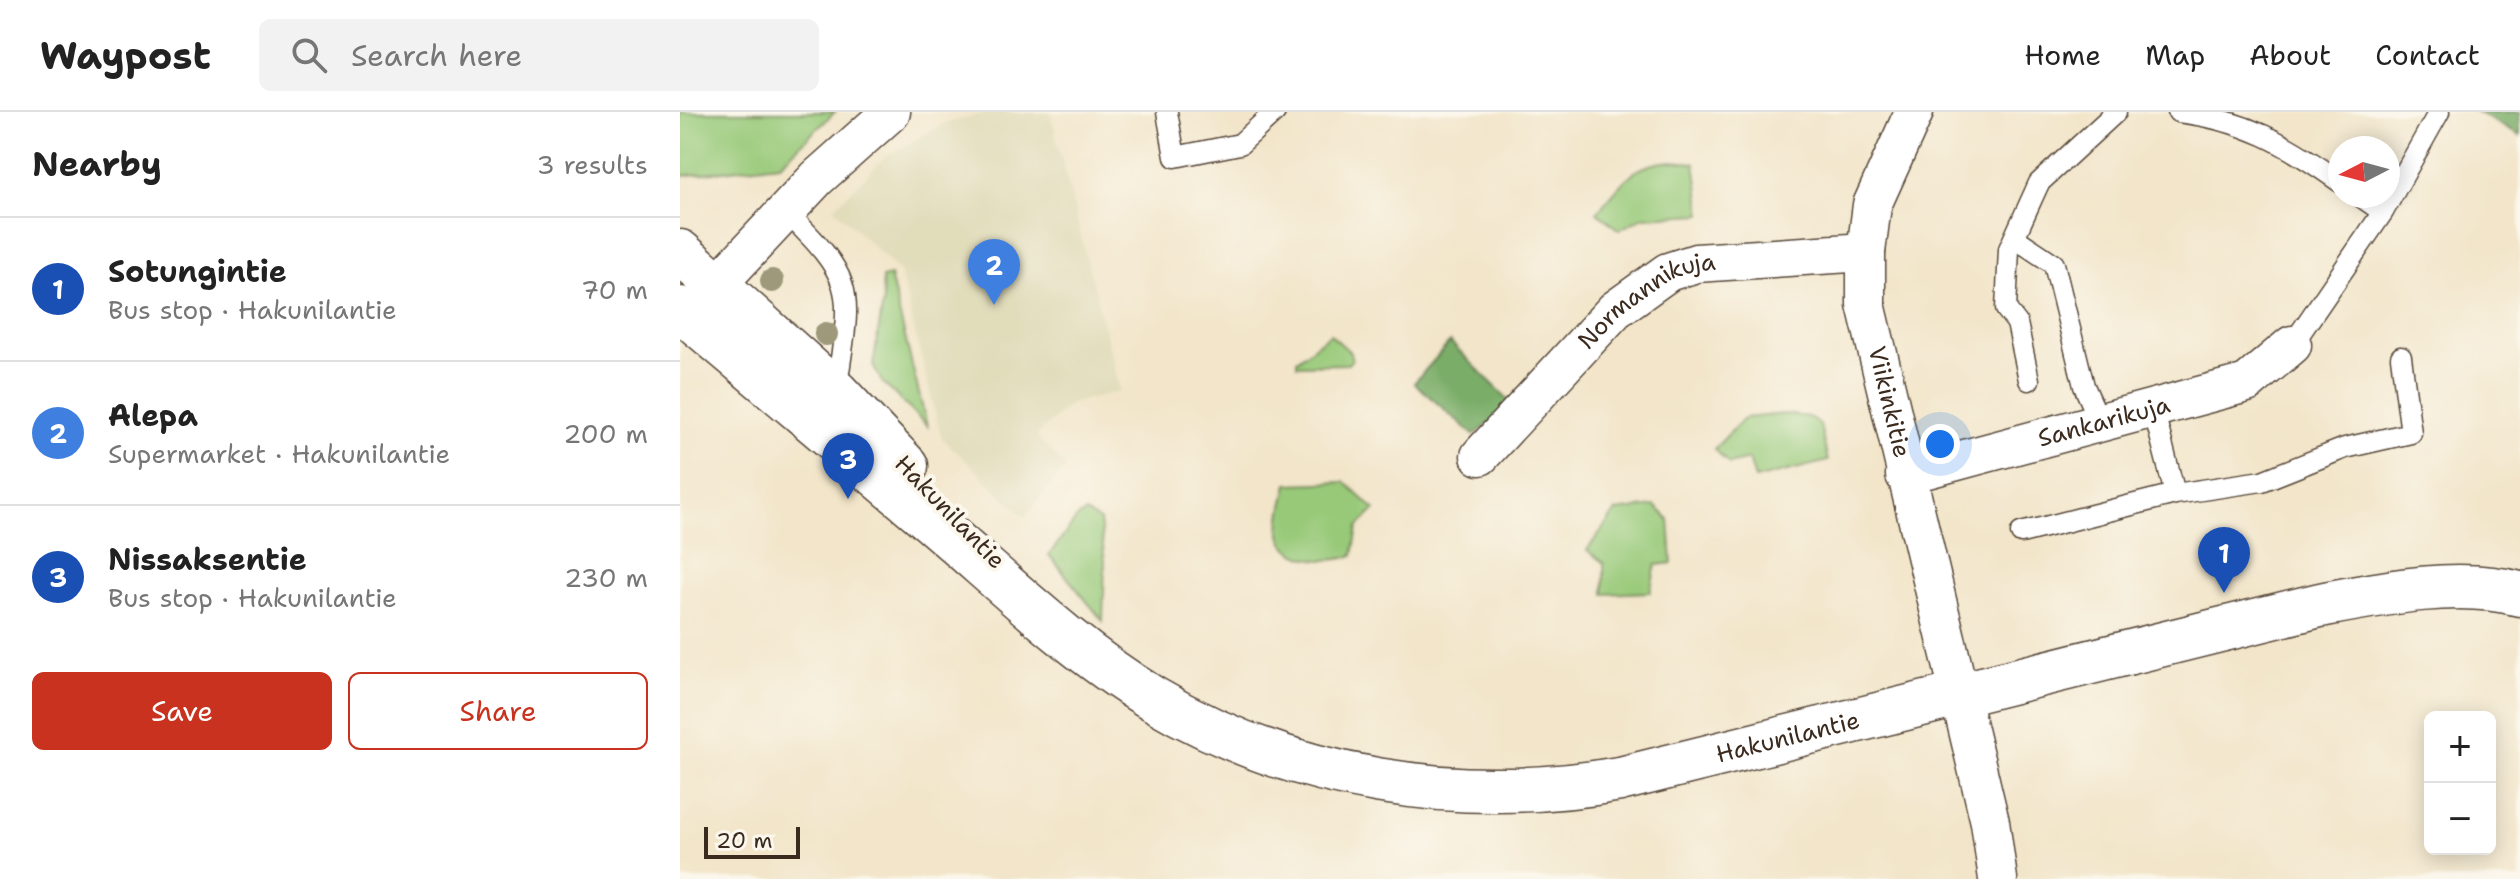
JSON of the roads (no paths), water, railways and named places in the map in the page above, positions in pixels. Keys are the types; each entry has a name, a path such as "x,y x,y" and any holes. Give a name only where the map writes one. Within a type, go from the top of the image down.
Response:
{"street":[{"path":"691,308 785,211 891,112"},
{"name":"Viikinkitie","path":"1914,112 1872,205 1866,252 1866,304 1990,822 1998,879"},
{"name":"Hakunilantie","path":"680,252 691,308 1077,644 1153,698 1262,749 1339,773 1402,785 1464,791 1522,791 1620,779 2356,598 2459,588 2520,594"},
{"name":"Normannikuja","path":"1480,456 1615,310 1668,272 1696,263 1866,252"},
{"name":"Hakunilantie","path":"691,308 836,392 1077,644"},
{"name":"Sankarikuja","path":"1905,475 2247,383 2292,345"}],"lane":[{"path":"1167,112 1175,157 1240,144 1275,112"},
{"path":"2029,380 2017,323 2006,309 2009,249 2039,183 2117,112"},
{"path":"2178,112 2214,116 2268,135 2328,174"},
{"path":"2292,345 2383,212 2439,112"},
{"path":"2377,208 2383,212"},
{"path":"785,211 836,265 844,285 847,307 836,392"},
{"path":"2015,238 2054,264 2084,386 2100,422"},
{"path":"2021,533 2175,494 2262,481 2345,448 2411,433 2401,357"},
{"path":"2153,408 2175,494"}],"place":[{"name":"Alepa","path":"994,305"},
{"name":"Nissaksentie","path":"848,499"},
{"name":"Sotungintie","path":"2224,593"}]}
